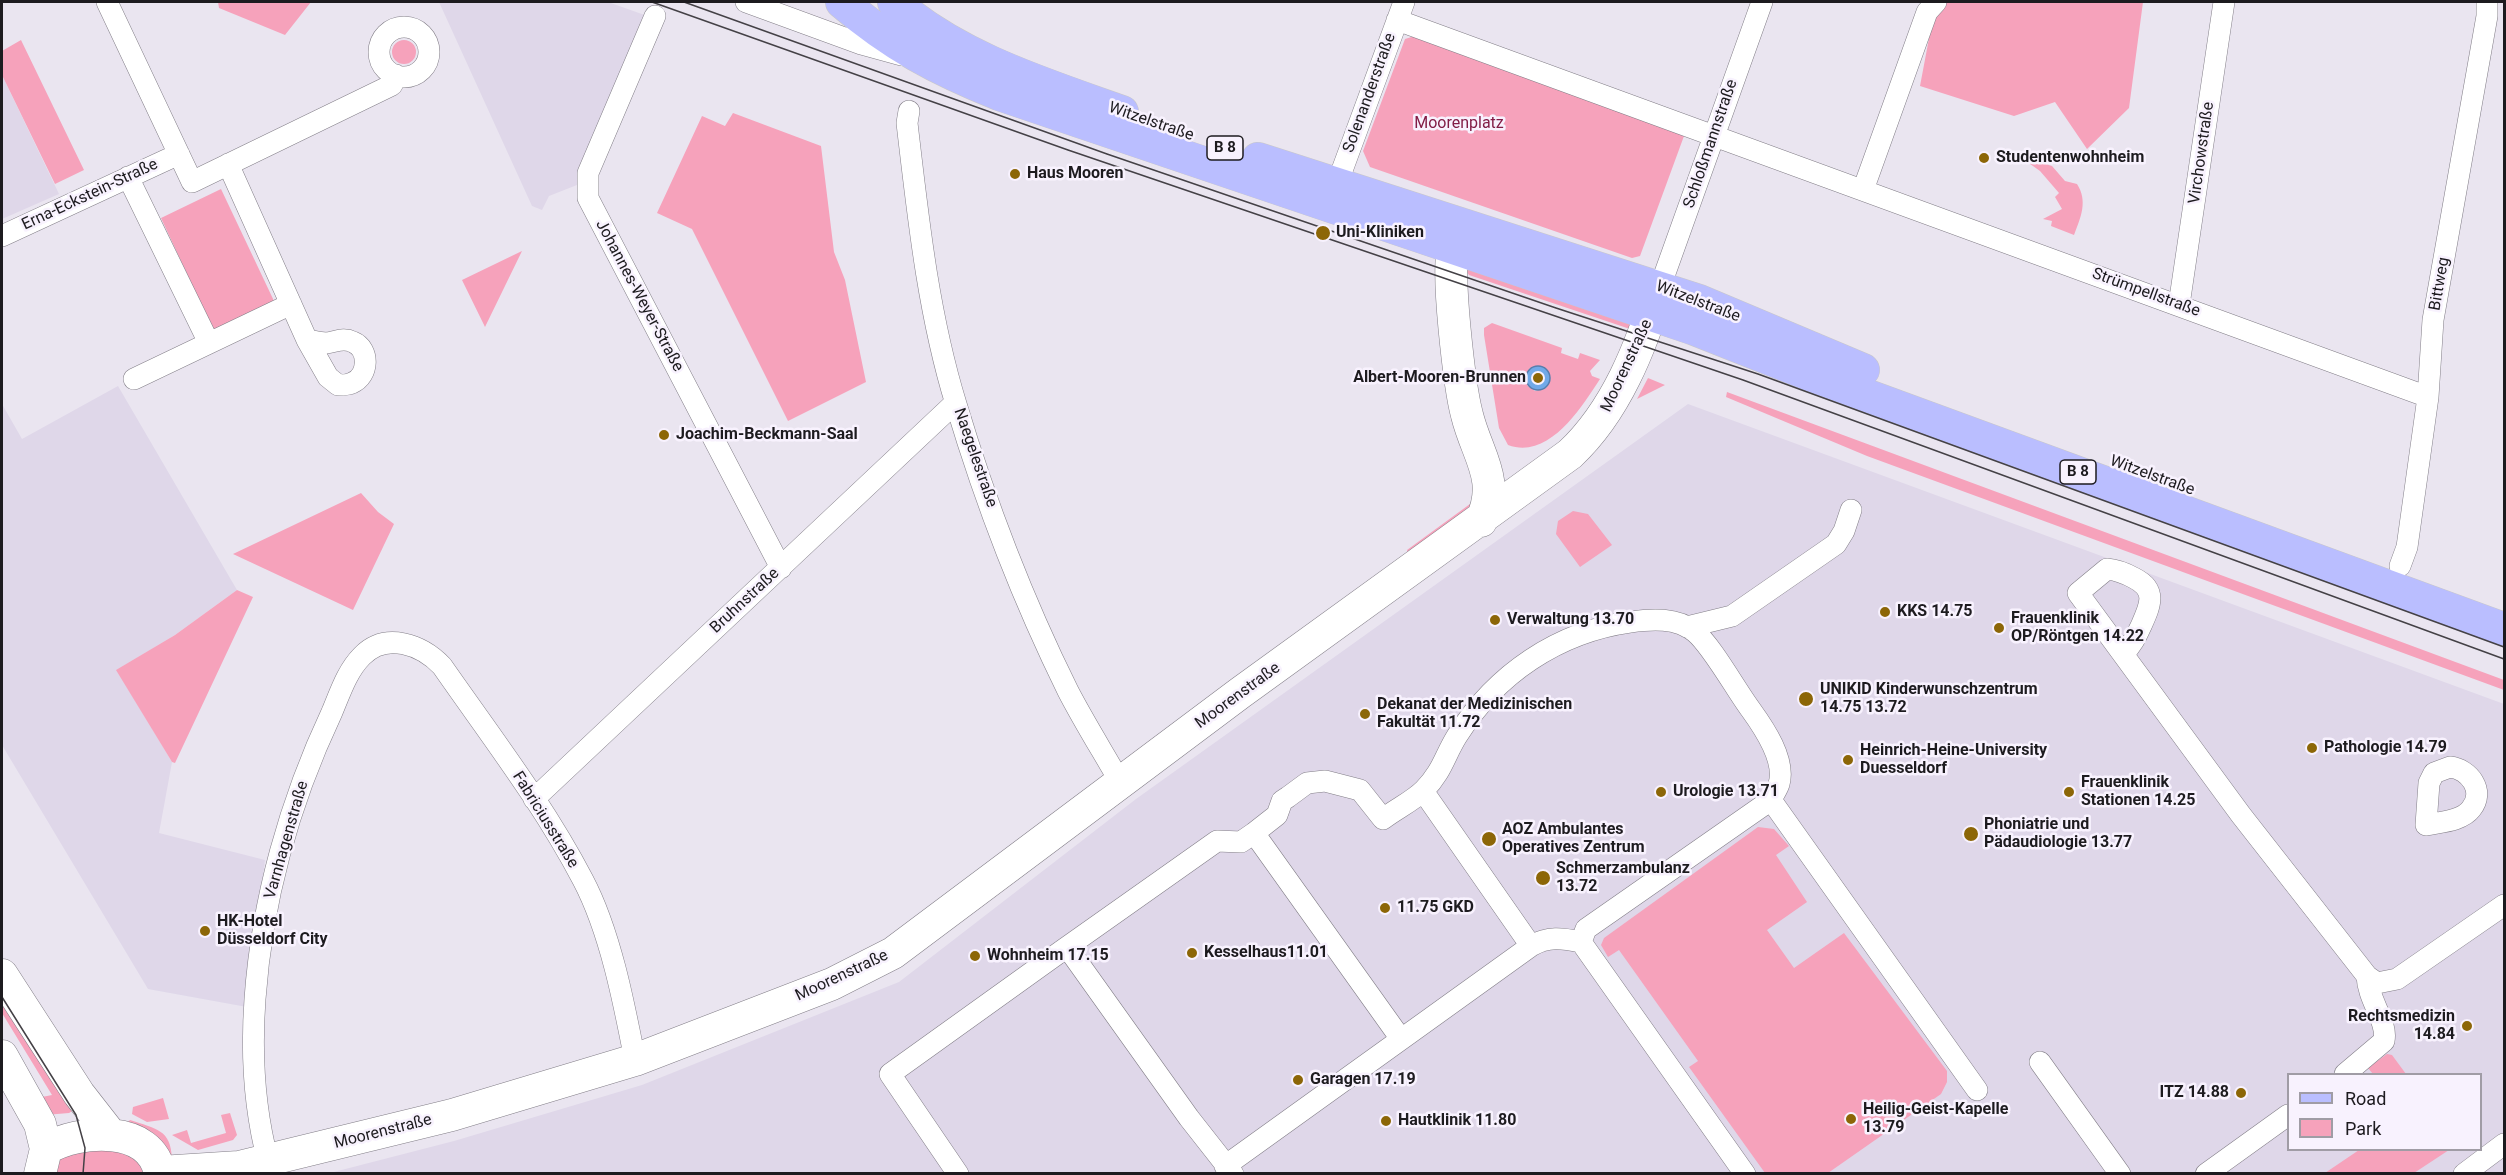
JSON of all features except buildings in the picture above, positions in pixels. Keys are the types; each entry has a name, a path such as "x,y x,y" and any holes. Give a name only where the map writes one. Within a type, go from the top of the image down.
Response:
{"main road":[{"name":"Witzelstraße","path":"842,2 879,33 931,64 999,94 1452,248 1655,300 1726,312 1824,355 2505,605"},
{"name":"Witzelstraße","path":"894,2 957,45 1006,69 1219,146 1487,232 1655,300 2505,629"}],"street":[{"name":"Erna-Eckstein-Straße","path":"107,2 192,182 392,85 396,75"},
{"name":"Witzelstraße","path":"746,2 861,44 931,64"},
{"name":"Schloßmannstraße","path":"1655,300 1762,2"},
{"path":"1863,190 1928,12 1936,2"},
{"name":"Virchowstraße","path":"2180,305 2224,2"},
{"name":"Bittweg","path":"2400,567 2407,547 2428,397 2433,320 2487,16 2487,2"},
{"name":"Solenanderstraße","path":"1337,184 1400,11"},
{"path":"1400,11 1713,135"},
{"name":"Johannes-Weyer-Straße","path":"655,16 588,173 588,198 781,568"},
{"name":"Naegelestraße","path":"909,111 907,123 922,245 955,403 1025,593 1069,692 1120,782"},
{"name":"Strümpellstraße","path":"1713,135 2428,397"},
{"name":"Erna-Eckstein-Straße","path":"2,236 179,154"},
{"path":"228,164 307,339"},
{"path":"128,177 209,343"},
{"path":"1480,521 1487,507 1489,473 1471,433 1463,399 1453,305 1452,248 1463,239 1476,242 1487,232"},
{"name":"Moorenstraße","path":"160,1173 239,1167 452,1115 635,1060 832,984 893,953 1120,782 1530,486 1570,454 1602,418 1626,374 1655,300"},
{"path":"134,379 291,304"},
{"name":"Bruhnstraße","path":"534,799 955,403"},
{"path":"1489,473 1507,484 1530,486"},
{"path":"1687,627 1731,616 1836,544 1844,531 1851,510"},
{"path":"958,1173 890,1074 1217,841 1241,842 1254,833 1277,815 1282,801 1306,783 1325,781 1360,790 1383,819 1423,791 1444,764 1456,737 1498,686 1527,660 1543,650 1611,625 1666,620 1687,627 1696,633 1758,719 1774,750 1780,773 1779,785 1770,800 1586,929 1581,942"},
{"name":"Fabriciusstraße","path":"376,647 397,643 417,646 430,653 442,666 534,799 584,881 616,978 635,1060"},
{"name":"Varnhagenstraße","path":"268,1161 262,1137 252,1061 255,997 266,915 293,807 317,742 353,668 363,655 376,647"},
{"path":"2123,654 2241,814 2367,976 2377,984 2397,979 2505,905"},
{"path":"1423,791 1531,946"},
{"path":"1770,800 1977,1090"},
{"path":"1254,833 1401,1039"},
{"path":"1067,946 1229,1170 1401,1039 1531,946 1544,939 1581,942 1745,1173"},
{"path":"2,975 79,1094 111,1135"},
{"path":"2346,1073 2384,1041 2383,1024 2368,992 2367,976"},
{"path":"2,1056 40,1124 43,1161"},
{"path":"2040,1062 2121,1173"},
{"path":"2206,1173 2287,1116"},
{"path":"43,1161 66,1140 111,1135 136,1141 148,1148 160,1173"},
{"path":"2464,1173 2505,1144"}],"shaded area":[{"path":"439,2 608,2 653,18 582,183 549,196 542,210 532,206"},
{"path":"2,75 59,194 2,219"},
{"path":"118,386 237,590 175,635 117,670 172,762 159,833 265,860 247,1007 148,989 2,745 2,404 22,439"},
{"name":"Heinrich-Heine-University Duesseldorf","path":"1688,404 2504,704 2504,1173 326,1174 454,1141 642,1085 899,982 1136,799"}],"green space":[{"path":"218,2 311,2 285,35 219,8"},
{"path":"1946,2 2143,2 2129,108 2087,149 2055,102 2014,116 1920,86 1933,17"},
{"name":"Moorenplatz","path":"1418,35 1684,136 1640,256 1632,258 1370,167 1363,151 1405,39"},
{"path":"21,40 84,170 55,184 2,75 2,51"},
{"path":"404,40 409,41 415,47 415,57 409,63 404,64 399,63 393,57 392,52 393,47 399,41"},
{"path":"733,113 821,146 834,252 845,280 866,382 788,421 692,229 657,213 702,116 725,126"},
{"path":"2019,156 2052,166 2065,181 2077,184 2083,203 2074,235 2051,226 2052,221 2043,219 2062,209 2055,197 2059,193 2040,171"},
{"path":"221,189 274,301 213,330 161,218"},
{"path":"522,251 485,327 462,280"},
{"path":"1470,262 1632,316 1630,329 1469,275 1467,272"},
{"path":"1492,323 1562,348 1561,353 1578,359 1580,353 1600,360 1590,371 1592,376 1600,379 1583,404 1562,428 1537,445 1523,448 1508,445 1499,428 1484,328","holes":["1530,368 1550,382 1546,388 1535,391 1527,385 1526,374"]},
{"path":"1648,378 1665,385 1637,399"},
{"path":"1727,392 2504,680 2504,690 1867,456 1726,397"},
{"path":"361,493 378,512 394,524 353,610 233,554"},
{"path":"1470,504 1476,507 1408,554 1407,550"},
{"path":"1573,511 1588,514 1612,545 1580,567 1556,534 1558,521"},
{"path":"237,590 253,597 175,763 172,762 116,670 175,635"},
{"path":"1758,827 1774,829 1789,846 1776,855 1807,902 1767,930 1794,968 1844,933 1947,1071 1947,1082 1941,1094 1828,1173 1765,1173 1689,1067 1698,1061 1619,950 1608,957 1601,945 1604,938"},
{"path":"2,985 81,1106 69,1113 45,1115 37,1098 52,1095 2,1013"},
{"path":"2387,1054 2392,1055 2405,1073 2372,1073 2368,1068"},
{"path":"163,1098 169,1119 147,1122 132,1114 133,1107"},
{"path":"230,1113 237,1135 233,1140 198,1150 172,1135 187,1130 191,1143 226,1133 221,1115"},
{"path":"130,1120 154,1128 165,1136 169,1142 172,1159 131,1127 128,1122"},
{"path":"120,1145 149,1173 49,1174 58,1153"},
{"path":"2358,1151 2447,1151 2414,1173 2325,1173"}],"water":[{"name":"Albert-Mooren-Brunnen","path":"1533,366 1543,366 1550,373 1550,383 1543,390 1533,390 1526,383 1526,373"}],"tram line":[{"path":"652,2 1068,150 1743,380 2504,659"},
{"path":"684,2 1107,154 1556,308 1758,374 2504,647"},
{"path":"2,997 76,1115 85,1148 83,1174"}],"place":[{"name":"Studentenwohnheim","path":"1984,158"},
{"name":"Haus Mooren","path":"1015,174"},
{"name":"Uni-Kliniken","path":"1323,233"},
{"name":"Albert-Mooren-Brunnen","path":"1538,378"},
{"name":"Joachim-Beckmann-Saal","path":"664,435"},
{"name":"KKS 14.75","path":"1885,612"},
{"name":"Verwaltung 13.70","path":"1495,620"},
{"name":"Frauenklinik OP/Röntgen 14.22","path":"1999,628"},
{"name":"UNIKID Kinderwunschzentrum 14.75 13.72","path":"1806,699"},
{"name":"Dekanat der Medizinischen Fakultät 11.72","path":"1365,714"},
{"name":"Pathologie 14.79","path":"2312,748"},
{"name":"Heinrich-Heine-University Duesseldorf","path":"1848,760"},
{"name":"Urologie 13.71","path":"1661,792"},
{"name":"Frauenklinik Stationen 14.25","path":"2069,792"},
{"name":"Phoniatrie und Pädaudiologie 13.77","path":"1971,834"},
{"name":"AOZ Ambulantes Operatives Zentrum","path":"1489,839"},
{"name":"Schmerzambulanz 13.72","path":"1543,878"},
{"name":"11.75 GKD","path":"1385,908"},
{"name":"HK-Hotel Düsseldorf City","path":"205,931"},
{"name":"Kesselhaus11.01","path":"1192,953"},
{"name":"Wohnheim 17.15","path":"975,956"},
{"name":"Rechtsmedizin 14.84","path":"2467,1026"},
{"name":"Garagen 17.19","path":"1298,1080"},
{"name":"ITZ 14.88","path":"2241,1093"},
{"name":"Heilig-Geist-Kapelle 13.79","path":"1851,1119"},
{"name":"Hautklinik 11.80","path":"1386,1121"}]}
